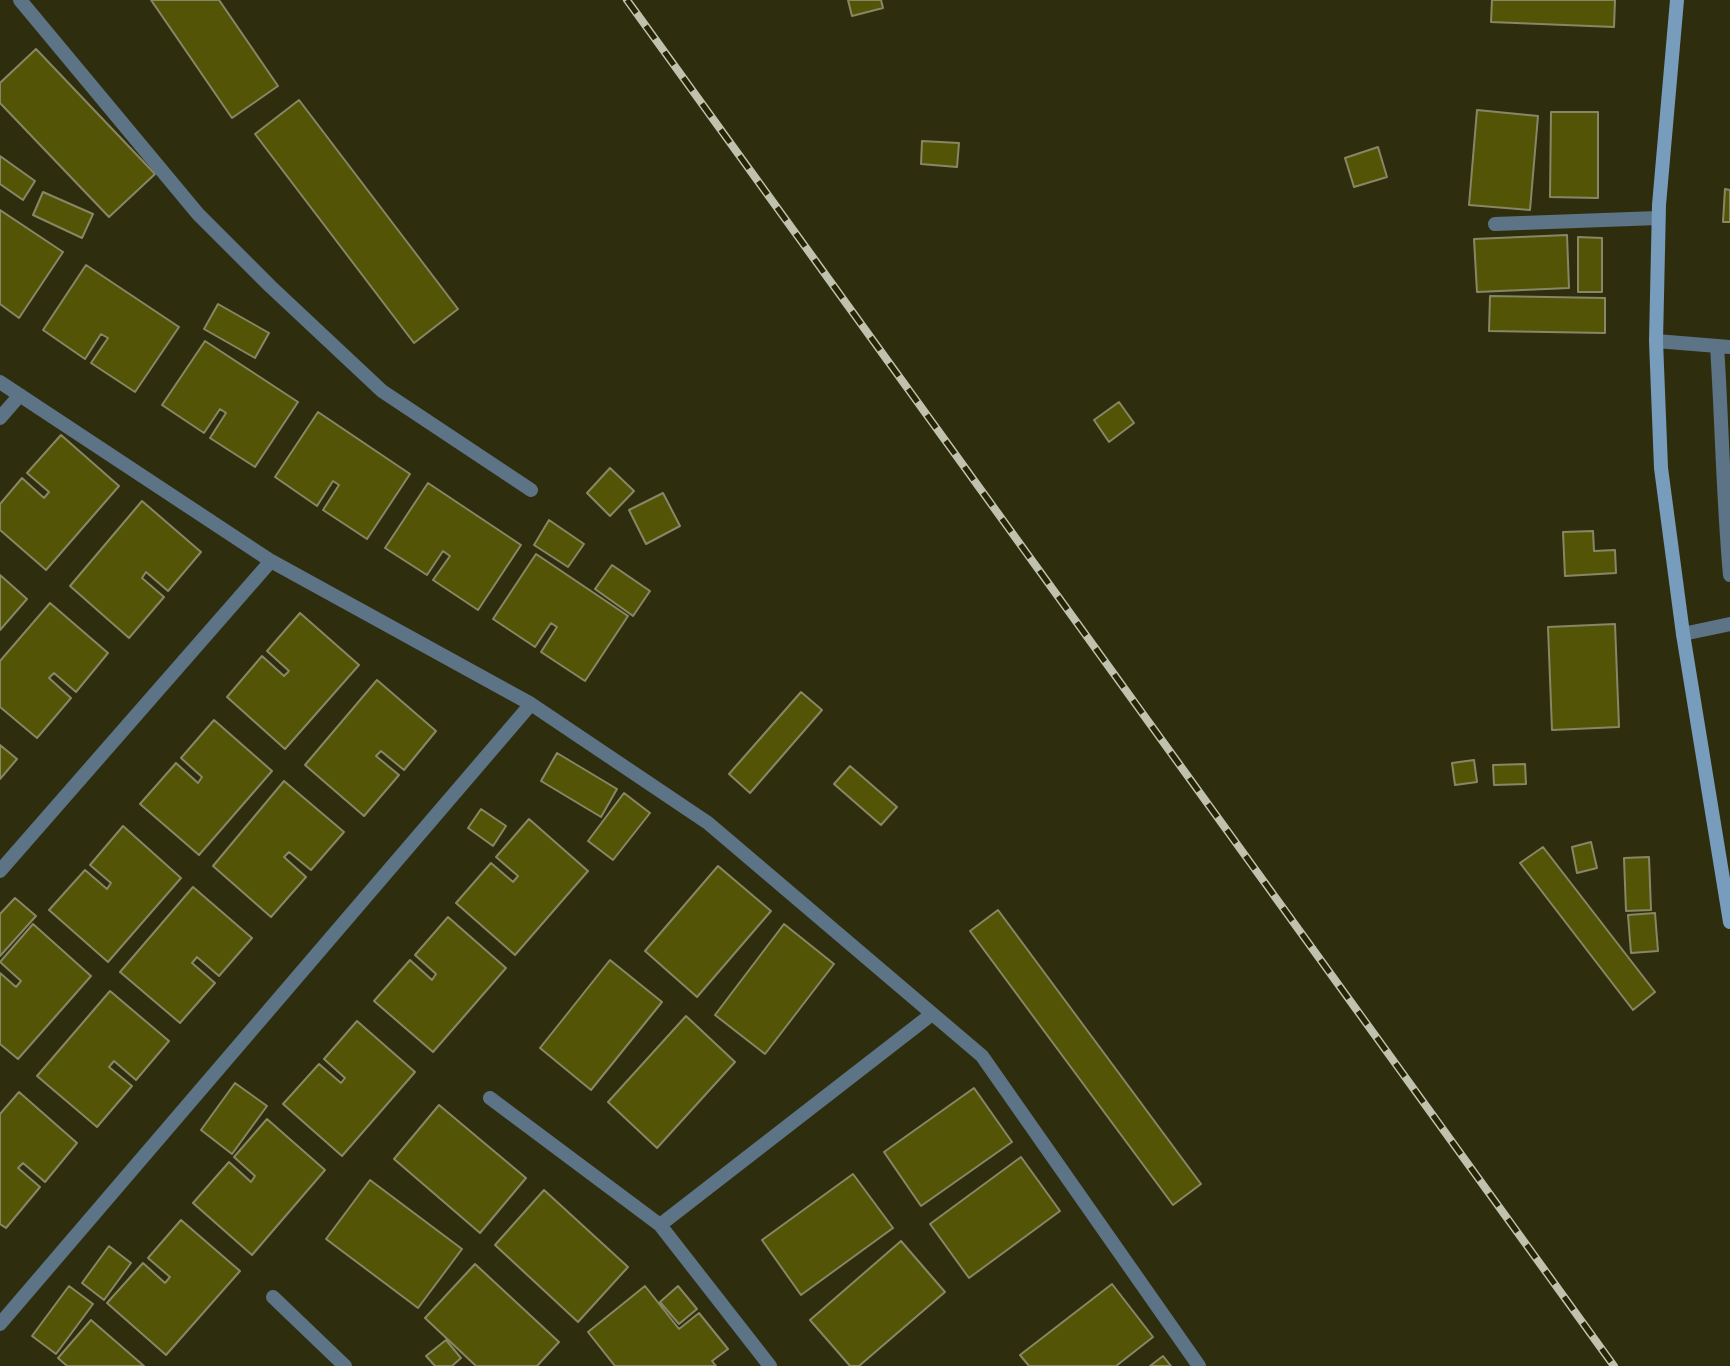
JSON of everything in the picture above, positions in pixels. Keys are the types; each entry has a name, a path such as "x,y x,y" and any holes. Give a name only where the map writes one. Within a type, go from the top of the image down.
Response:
{"main road":[{"path":"1677,0 1658,218 1656,341 1661,468 1683,634 1730,922"}],"street":[{"path":"20,0 198,214 270,286 382,391 531,491"},
{"path":"1495,224 1658,218"},
{"path":"1656,341 1724,347 1726,529 1730,575"},
{"path":"0,382 271,561 531,704 708,823 982,1056 1199,1366"},
{"path":"0,418 20,395"},
{"path":"0,871 271,561"},
{"path":"1683,634 1730,624"},
{"path":"0,1324 531,704"},
{"path":"660,1225 932,1014"},
{"path":"489,1098 660,1225 770,1366"},
{"path":"273,1297 345,1366"}],"building":[{"path":"151,0 219,0 278,86 232,118"},
{"path":"848,0 881,0 883,8 852,16"},
{"path":"1492,0 1615,0 1614,27 1491,22"},
{"path":"36,49 155,174 109,217 0,103 0,83"},
{"path":"299,100 458,309 414,343 255,134"},
{"path":"1477,110 1538,116 1530,210 1469,205"},
{"path":"1551,112 1598,112 1598,198 1550,197"},
{"path":"922,141 959,143 957,167 921,164"},
{"path":"1378,147 1387,177 1354,187 1345,158"},
{"path":"0,156 35,181 23,200 0,184"},
{"path":"1725,189 1730,190 1730,222 1723,222"},
{"path":"43,192 93,214 82,238 33,215"},
{"path":"0,210 63,252 19,318 0,304"},
{"path":"1567,235 1569,288 1477,292 1474,239"},
{"path":"1578,237 1602,238 1602,292 1578,292"},
{"path":"86,265 179,327 135,392 91,363 108,338 101,334 85,359 43,330"},
{"path":"1490,296 1605,298 1605,333 1489,331"},
{"path":"218,304 269,333 255,358 204,329"},
{"path":"205,341 298,402 255,467 210,438 226,413 220,409 204,433 162,405"},
{"path":"1119,402 1134,423 1109,442 1094,420"},
{"path":"318,412 410,474 367,539 323,510 339,485 333,481 317,506 275,477"},
{"path":"61,435 119,486 46,570 0,530 0,504 22,478 44,498 49,492 27,473"},
{"path":"610,468 634,491 610,516 587,493"},
{"path":"428,483 521,545 478,610 433,580 450,556 443,551 427,575 385,548"},
{"path":"663,493 680,526 646,544 629,510"},
{"path":"142,501 201,552 168,591 146,572 142,578 164,597 129,638 70,586"},
{"path":"549,520 584,544 568,567 534,545"},
{"path":"1593,531 1594,551 1615,550 1616,573 1565,576 1563,532"},
{"path":"536,554 628,616 585,681 541,652 557,627 551,623 535,647 493,619"},
{"path":"612,565 650,591 633,616 595,589"},
{"path":"0,575 27,599 0,630"},
{"path":"50,603 108,653 76,692 54,673 49,678 71,698 37,738 0,707 0,661"},
{"path":"300,613 359,665 285,749 227,697 262,656 284,676 289,671 267,651"},
{"path":"1615,624 1619,727 1552,730 1548,627"},
{"path":"377,680 436,731 404,770 381,751 376,756 399,775 364,816 305,765"},
{"path":"801,692 822,710 750,793 729,774"},
{"path":"214,720 272,771 199,855 140,804 176,763 198,783 202,777 181,758"},
{"path":"0,745 17,759 0,779"},
{"path":"557,753 617,789 601,817 541,781"},
{"path":"1474,760 1477,782 1455,785 1452,763"},
{"path":"1525,764 1526,784 1494,785 1493,765"},
{"path":"850,766 897,807 881,825 834,784"},
{"path":"284,781 344,832 311,870 289,852 284,857 306,877 271,917 213,866"},
{"path":"624,793 650,813 613,860 588,841"},
{"path":"481,809 506,826 493,846 468,828"},
{"path":"529,819 588,871 515,955 456,903 491,863 513,882 518,876 496,857"},
{"path":"123,826 181,878 108,962 49,910 85,870 107,889 111,883 90,865"},
{"path":"1591,842 1597,868 1577,873 1572,847"},
{"path":"1543,847 1655,992 1633,1010 1520,863"},
{"path":"1649,857 1651,910 1626,911 1624,858"},
{"path":"718,866 771,911 697,997 645,951"},
{"path":"193,887 252,938 219,976 197,957 192,963 215,983 180,1023 120,972"},
{"path":"15,898 36,916 0,956 0,914"},
{"path":"998,910 1201,1184 1173,1205 970,931"},
{"path":"1655,913 1658,951 1631,953 1628,915"},
{"path":"448,917 506,968 433,1052 374,1001 410,960 432,980 436,974 415,955"},
{"path":"33,924 91,976 18,1059 0,1044 0,973 16,987 21,981 0,962"},
{"path":"784,924 834,964 765,1054 715,1015"},
{"path":"610,960 662,1002 591,1090 540,1048"},
{"path":"110,991 169,1041 136,1080 114,1061 109,1067 132,1086 97,1127 37,1076"},
{"path":"686,1016 735,1062 657,1148 608,1102"},
{"path":"357,1021 415,1072 342,1156 283,1104 319,1064 341,1083 345,1078 324,1059"},
{"path":"235,1083 267,1106 232,1154 201,1130"},
{"path":"974,1088 1012,1142 921,1206 884,1152"},
{"path":"19,1092 77,1143 45,1182 23,1163 18,1168 40,1187 6,1228 0,1224 0,1114"},
{"path":"439,1105 526,1178 480,1233 394,1159"},
{"path":"267,1119 325,1170 252,1255 193,1203 229,1162 251,1182 255,1176 234,1157"},
{"path":"1021,1157 1060,1211 969,1278 930,1224"},
{"path":"853,1174 893,1228 801,1295 762,1240"},
{"path":"370,1180 462,1249 418,1308 326,1239"},
{"path":"544,1190 628,1267 578,1322 495,1245"},
{"path":"181,1220 240,1271 166,1355 107,1303 143,1263 165,1283 170,1277 148,1258"},
{"path":"901,1241 945,1292 859,1366 850,1366 810,1320"},
{"path":"109,1246 131,1263 104,1300 82,1283"},
{"path":"475,1264 559,1342 537,1366 476,1366 425,1318"},
{"path":"1112,1284 1153,1337 1116,1366 1029,1366 1020,1355"},
{"path":"69,1286 93,1304 56,1354 32,1336"},
{"path":"645,1286 679,1329 699,1313 728,1349 712,1361 716,1366 615,1366 588,1332"},
{"path":"678,1286 697,1309 679,1324 660,1302"},
{"path":"91,1320 144,1366 67,1366 58,1358"},
{"path":"446,1340 461,1358 452,1366 435,1366 426,1356"},
{"path":"1163,1356 1171,1366 1150,1366"}],"railway":[{"path":"627,0 1614,1366"}]}
